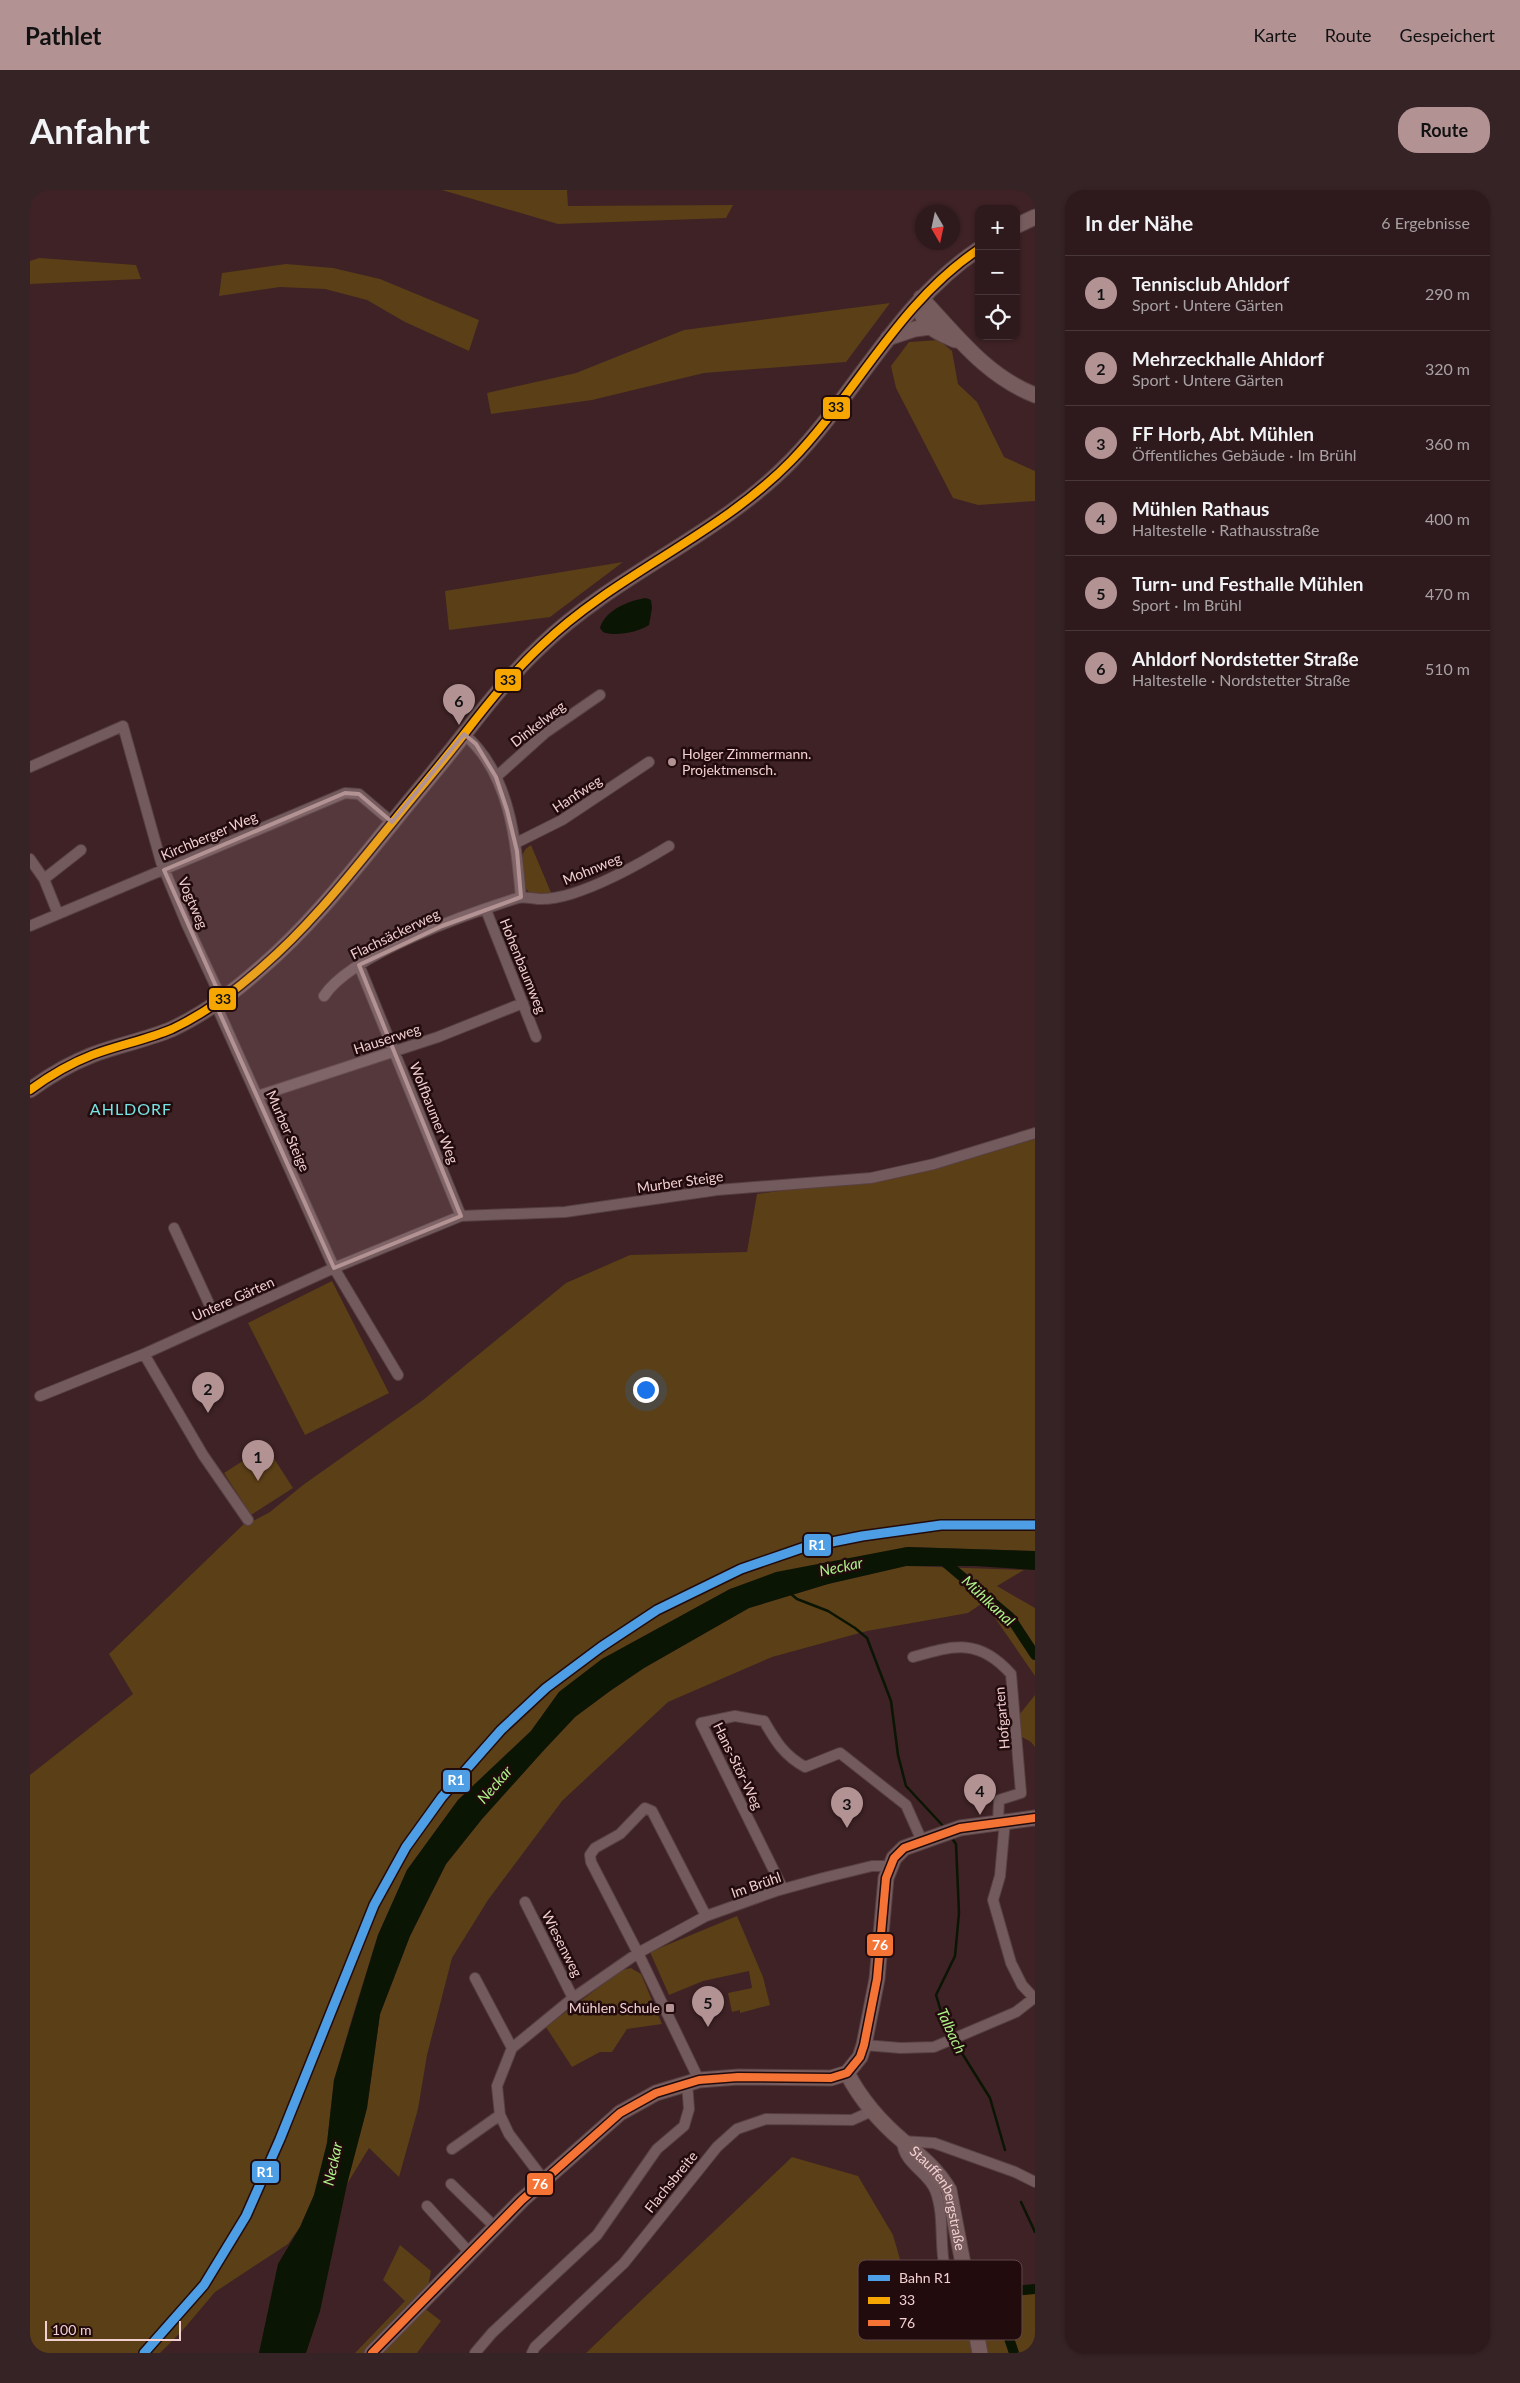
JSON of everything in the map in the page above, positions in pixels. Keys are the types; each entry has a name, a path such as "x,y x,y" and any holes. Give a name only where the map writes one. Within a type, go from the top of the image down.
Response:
{"street":[{"path":"1020,224 1035,217"},
{"path":"30,1090 68,1065 100,1052 167,1030 219,1003 264,966 300,932 498,692 544,643 612,589 721,519 771,481 830,417 888,338 921,298 953,268 978,250"},
{"path":"921,298 920,310 930,327 958,341"},
{"path":"921,298 958,341 995,373 1014,386 1035,395"},
{"path":"888,338 915,329 930,327"},
{"name":"Dinkelweg","path":"496,777 545,733 600,695"},
{"name":"Vogtweg","path":"30,767 123,726 164,870 219,1003"},
{"name":"Hohenbaumweg","path":"464,734 482,751 496,777 516,844 521,897 486,910 536,1037"},
{"name":"Hanfweg","path":"516,844 576,812 650,762"},
{"name":"Kirchberger Weg","path":"30,926 345,793 359,794 392,822"},
{"name":"Mohnweg","path":"521,897 550,898 580,891 623,873 670,846"},
{"path":"44,879 80,850"},
{"path":"30,859 44,879 58,914"},
{"name":"Flachsäckerweg","path":"324,996 331,985 359,965 429,932 486,910"},
{"name":"Wolfbaumer Weg","path":"359,965 460,1216"},
{"name":"Murber Steige","path":"219,1003 334,1268 398,1375"},
{"name":"Hauserweg","path":"258,1096 438,1037 523,1003"},
{"name":"Murber Steige","path":"334,1268 460,1216 564,1212 717,1190 871,1178 934,1164 1035,1133"},
{"path":"174,1228 217,1321"},
{"name":"Untere Gärten","path":"40,1396 144,1354 334,1268"},
{"path":"144,1354 203,1455 248,1520"},
{"name":"Hofgarten","path":"913,1658 947,1648 970,1648 994,1659 1011,1674 1021,1793 999,1800 1002,1821"},
{"name":"Hans-Stör-Weg","path":"783,1889 701,1724 735,1716 764,1721 789,1758 805,1767 840,1753 906,1806 922,1840"},
{"path":"693,2081 638,1953 591,1862 590,1855 594,1848 620,1834 645,1808 652,1811 706,1916"},
{"path":"372,2353 495,2227 544,2180 620,2113 656,2093 693,2081 738,2077 831,2078 846,2073 860,2057 864,2045 877,1979 886,1878 894,1858 904,1848 960,1828 1035,1818"},
{"path":"864,2045 902,2048 934,2047 1016,2012 1035,1998 1022,1985 1011,1963 994,1900 1000,1876 1002,1821"},
{"name":"Im Brühl","path":"544,2180 509,2134 500,2115 497,2086 512,2048 573,1998 638,1953 706,1916 783,1889 849,1871 872,1866 890,1866"},
{"name":"Wiesenweg","path":"526,1902 573,1998"},
{"path":"475,1978 512,2048"},
{"name":"Stauffenbergstraße","path":"846,2073 860,2097 872,2111 902,2141 940,2174 949,2190 962,2260"},
{"name":"Flachsbreite","path":"475,2353 492,2333 597,2235 657,2149 684,2126 689,2109 693,2081"},
{"name":"Flachsbreite","path":"532,2353 535,2347 624,2263 716,2147 737,2128 766,2119 852,2120 872,2111"},
{"path":"452,2149 500,2115"},
{"path":"902,2141 934,2143 1015,2172 1035,2182"},
{"path":"451,2184 495,2227"},
{"path":"427,2206 470,2253"},
{"name":"Stauffenbergstraße","path":"978,2340 980,2353"}],"highlighted area":[{"path":"464,734 476,744 496,777 507,810 517,851 521,897 442,926 359,965 461,1216 334,1268 216,1005 222,1000 164,870 345,793 359,794 392,822"}],"shaded area":[{"path":"442,190 567,190 568,206 733,205 726,218 558,224"},
{"path":"39,258 136,265 141,279 30,284 30,261"},
{"path":"286,264 333,268 380,279 479,320 469,351 405,322 367,300 325,289 280,287 219,296 222,273"},
{"path":"890,303 846,362 704,373 592,400 491,414 487,393 576,373 684,330"},
{"path":"939,340 952,351 958,384 977,402 1004,457 1035,471 1035,501 978,505 953,498 896,388 891,366 909,342"},
{"path":"623,562 550,617 449,630 445,591"},
{"path":"531,845 552,895 534,895 526,889 522,872 522,859 525,849"},
{"path":"1035,1139 1035,1551 907,1547 730,1589 602,1659 559,1692 531,1731 458,1800 407,1870 378,1935 334,2080 327,2143 314,2195 300,2227 288,2244 215,2292 182,2331 160,2353 30,2353 30,1775 133,1694 109,1654 248,1520 255,1520 270,1512 303,1485 423,1400 566,1283 630,1255 747,1252 757,1194 896,1176"},
{"path":"332,1281 389,1393 305,1435 248,1323"},
{"path":"266,1446 293,1488 251,1515 224,1473"},
{"path":"906,1566 1024,1570 997,1586 1035,1608 1035,1676 984,1602 968,1613 867,1631 772,1657 668,1702 562,1801 488,1900 452,1958 427,2055 418,2109 399,2177 369,2148 347,2184 367,2108 380,2014 410,1936 446,1864 482,1819 544,1750 575,1717 610,1691 644,1668 749,1608 828,1584"},
{"path":"1035,1695 1035,1747 1031,1742 1022,1737 1019,1715"},
{"path":"737,1916 763,1977 770,2005 740,2013 740,2010 732,2012 728,1993 752,1988 749,1971 703,1981 669,1995 650,1952"},
{"path":"631,1968 641,1974 662,2024 627,2029 612,2052 600,2052 572,2067 546,2027 622,1970"},
{"path":"792,2157 858,2176 893,2235 900,2260 858,2260 858,2340 1022,2340 1022,2292 1035,2290 1035,2353 586,2353"},
{"path":"400,2245 431,2271 424,2308 441,2321 417,2353 355,2353 405,2301 383,2280"}],"water":[{"path":"646,598 651,600 652,608 649,625 639,630 620,634 603,632 600,628 607,616 619,607"},
{"name":"Neckar","path":"907,1547 1035,1551 1035,1570 975,1566 906,1566 828,1584 749,1608 644,1668 575,1717 482,1819 446,1864 410,1936 380,2014 367,2108 347,2184 320,2311 306,2353 259,2353 278,2264 300,2227 314,2195 327,2143 334,2080 378,1935 407,1870 458,1800 531,1731 559,1692 602,1659 730,1589 776,1572"}],"waterway":[{"name":"Mühlkanal","path":"941,1559 1010,1617 1035,1655"},
{"path":"791,1594 797,1599 828,1611 867,1638 891,1701 898,1755 906,1786 945,1828"},
{"name":"Talbach","path":"951,1837 956,1844 959,1913 955,1956 936,1995 943,2018 952,2037"},
{"name":"Talbach","path":"955,2042 990,2098 1005,2150"},
{"name":"Talbach","path":"1021,2202 1035,2232"},
{"path":"1022,2290 1035,2289"},
{"path":"1010,2340 1014,2353"}],"rail line":[{"name":"R1","path":"144,2353 204,2285 246,2216 280,2139 374,1905 406,1847 442,1797 501,1730 546,1688 601,1647 657,1610 741,1569 802,1548 862,1536 941,1525 1035,1525"}],"transit line":[{"name":"33","path":"30,1090 59,1071 102,1051 162,1033 184,1023 219,1001 262,967 297,934 330,898 492,699 531,655 571,619 602,596 732,511 791,461 815,435 901,322 950,271 978,250"},
{"name":"76","path":"372,2353 522,2200 620,2113 656,2093 699,2080 738,2077 831,2078 847,2073 860,2057 864,2045 877,1979 886,1878 894,1858 904,1848 960,1828 1035,1818"}],"place":[{"name":"Ahldorf Nordstetter Straße","path":"459,725"},
{"name":"Holger Zimmermann. Projektmensch.","path":"672,762"},
{"name":"Mehrzeckhalle Ahldorf","path":"208,1413"},
{"name":"Tennisclub Ahldorf","path":"258,1481"},
{"name":"Mühlen Rathaus","path":"980,1815"},
{"name":"FF Horb, Abt. Mühlen","path":"847,1828"},
{"name":"Mühlen Schule","path":"670,2008"},
{"name":"Turn- und Festhalle Mühlen","path":"708,2027"}],"district":[{"name":"AHLDORF","path":"131,1109"}]}
